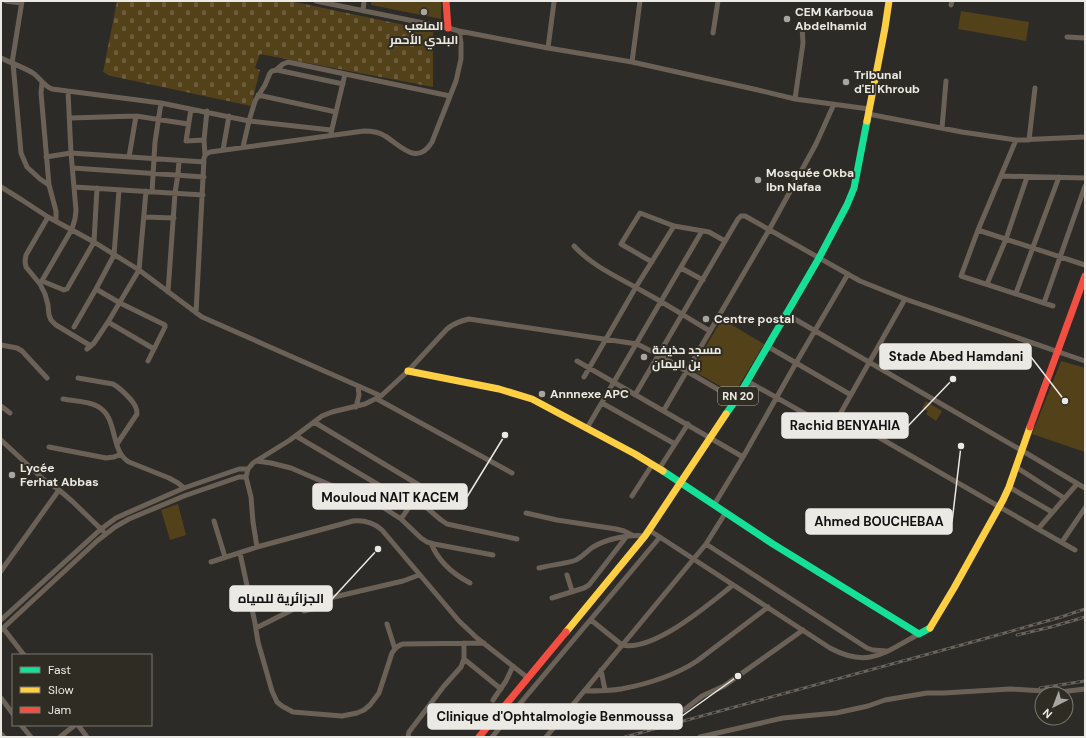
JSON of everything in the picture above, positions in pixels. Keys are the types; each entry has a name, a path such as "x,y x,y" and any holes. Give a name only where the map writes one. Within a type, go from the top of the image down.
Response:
{"street":[{"path":"6,1 22,2 12,63 21,153 27,167 48,185"},
{"path":"316,1 459,31 632,62 795,99 834,104 942,128 1016,140 1085,137"},
{"path":"363,11 364,1"},
{"path":"446,1 448,28"},
{"path":"632,62 640,1"},
{"path":"713,33 718,1"},
{"name":"RN 20","path":"479,737 647,533 736,400 819,258 848,205 854,188 889,1"},
{"path":"548,48 554,2"},
{"path":"795,99 803,43 802,26"},
{"path":"205,155 210,152 331,133 364,131 375,132 386,136 406,152 421,152 432,142 456,82 460,66 461,43 459,31"},
{"path":"1067,37 1085,38"},
{"path":"1,58 33,73 45,85 52,89 161,103 207,111 249,121 331,133"},
{"path":"243,147 249,121 258,95 265,85 272,70 276,70 288,62 450,96"},
{"path":"276,70 343,84"},
{"path":"331,133 345,74"},
{"path":"942,128 946,81"},
{"path":"42,82 41,92 48,185 56,211 56,221"},
{"path":"1029,140 1035,88"},
{"path":"41,283 72,229 76,215 68,91"},
{"path":"258,95 336,112"},
{"path":"48,217 25,258 26,267 41,283 46,294 51,320 56,326 89,348 108,322 139,270 144,217 153,174 161,103"},
{"path":"664,410 769,230 816,144 834,104"},
{"path":"191,108 186,141 204,140"},
{"path":"196,313 204,177 204,140 207,111"},
{"path":"70,118 136,116 188,124"},
{"path":"129,157 136,116"},
{"path":"223,150 229,116"},
{"path":"1016,140 978,230 961,276 1053,306"},
{"path":"46,157 71,154 204,162"},
{"path":"168,292 175,193 179,161"},
{"path":"73,168 153,174 178,174 204,177"},
{"path":"1001,176 1085,178"},
{"path":"987,284 1006,239 1027,177"},
{"path":"1016,294 1059,177"},
{"path":"1044,303 1085,186"},
{"path":"1,187 48,217 72,229 139,270 196,313 358,386 512,472"},
{"path":"74,187 202,195"},
{"path":"41,283 67,290 94,242 97,188"},
{"path":"74,327 114,255 119,190"},
{"path":"652,262 621,244 640,213 674,226 709,232 725,241"},
{"path":"635,395 741,216 745,216 860,281 905,299 1085,361"},
{"path":"144,217 174,218"},
{"path":"584,377 636,287 674,226"},
{"path":"978,230 1085,265"},
{"path":"587,428 702,232"},
{"path":"574,246 591,262 710,331"},
{"path":"681,268 703,280"},
{"path":"714,505 848,274"},
{"path":"539,568 575,560 597,545 629,536 647,533 660,537 830,648 849,656 866,658 876,657 931,627 1000,506 1009,487 1021,450 1085,276"},
{"path":"96,289 120,303 165,325 148,361"},
{"path":"747,381 825,425 835,423 905,299"},
{"path":"786,314 1085,488"},
{"path":"257,547 251,497 246,477 248,469 253,463 296,436 322,416 369,403 379,398 408,371 447,329 461,320 637,344 659,355 736,400"},
{"path":"108,322 154,349"},
{"path":"1,345 17,348 22,351 47,378"},
{"path":"767,346 851,395"},
{"path":"577,361 743,457"},
{"path":"408,371 488,386 515,393 542,404 635,454 779,548 919,634"},
{"path":"78,378 113,384 118,387 137,409 137,414 117,444"},
{"path":"356,407 359,395 358,386"},
{"path":"63,400 93,404 102,409 110,420 117,444 124,458 129,462 174,480 184,488"},
{"path":"602,403 675,444"},
{"path":"1,406 10,413"},
{"path":"840,415 1075,550"},
{"path":"314,422 418,484 420,490 401,519"},
{"path":"632,496 675,444 688,424"},
{"path":"296,436 412,502 427,508 447,524 518,539"},
{"path":"1,440 42,479 59,490 102,529 105,534"},
{"path":"49,447 106,458 121,454"},
{"path":"256,461 278,464 292,468 384,508 401,519 421,538 431,543 493,556"},
{"path":"1016,468 1064,498"},
{"path":"1,620 110,522 184,488 239,469 248,469"},
{"path":"23,654 2,629 105,534 129,520 184,496 238,477 246,477"},
{"path":"1038,528 1077,484"},
{"path":"1009,487 1052,512"},
{"path":"1,571 59,490"},
{"path":"1062,542 1085,508"},
{"path":"546,737 706,544 726,512"},
{"path":"526,513 563,521 616,529 624,531 629,536"},
{"path":"214,521 225,557"},
{"path":"211,562 257,547 353,521 366,521 382,530 450,612 468,630 528,678"},
{"path":"552,598 584,588 591,583 629,536"},
{"path":"492,737 524,697 660,537"},
{"path":"431,543 437,556 452,571 470,583"},
{"path":"706,544 867,648 877,651 887,651"},
{"path":"240,553 259,649 274,697 282,706 293,712 342,716 364,710 379,693 392,653 403,644 484,643"},
{"path":"317,601 403,581 419,575"},
{"path":"567,575 572,591"},
{"path":"591,620 622,645 636,646 658,638 690,618 733,585"},
{"path":"313,595 317,601 318,608 306,611 302,609 300,600 301,598 313,595"},
{"path":"256,628 301,604"},
{"path":"584,691 620,689 663,678 687,667 768,607"},
{"path":"387,624 395,649"},
{"path":"684,710 702,696 724,686 803,630"},
{"path":"408,737 409,732 444,686 461,667 464,659 464,644"},
{"path":"464,659 501,689"},
{"path":"493,700 501,689 513,666"},
{"path":"601,670 605,690"},
{"path":"700,737 783,718 836,713 868,706 885,700 928,693 1010,689 1060,692 1085,689"},
{"path":"517,692 524,697"},
{"path":"1,698 12,713"},
{"path":"22,726 31,737"},
{"path":"60,737 76,726"},
{"path":"78,726 87,737"},
{"path":"1,734 4,737"}],"green space":[{"path":"117,1 290,1 433,31 433,87 260,54 255,68 260,70 251,106 111,76 103,72"},
{"name":"الملعب البلدي الأحمر","path":"371,1 441,1 441,19 371,5"},
{"path":"961,11 1029,22 1026,41 958,29"},
{"path":"722,319 764,344 734,394 692,370"},
{"path":"1061,361 1085,368 1085,452 1032,434"},
{"path":"926,401 942,411 936,421 926,414 928,411 922,408"},
{"path":"178,504 186,535 170,540 161,510"}],"railway":[{"path":"625,737 987,638 1085,609"},
{"path":"1017,635 1085,617"},
{"path":"1053,686 1085,681"}],"traffic: fast":[{"path":"726,414 738,397 819,258 847,205 854,188 867,121"},
{"path":"663,471 773,544 919,634 930,628"}],"traffic: slow":[{"path":"867,121 889,1"},
{"path":"408,371 499,389 532,399 635,454 663,471"},
{"path":"566,632 645,536 726,414"},
{"path":"930,628 1003,500 1030,427"}],"traffic: jam":[{"path":"446,1 448,28"},
{"path":"1030,427 1085,276"},
{"path":"479,737 566,632"}],"place":[{"name":"الملعب البلدي الأحمر","path":"424,12"},
{"name":"CEM Karboua Abdelhamid","path":"787,19"},
{"name":"Tribunal d'El Khroub","path":"846,82"},
{"name":"Mosquée Okba Ibn Nafaa","path":"758,180"},
{"name":"Centre postal","path":"706,319"},
{"name":"مسجد حذيفة بن اليمان","path":"644,357"},
{"name":"Rachid BENYAHIA","path":"953,379"},
{"name":"Annnexe APC","path":"542,394"},
{"name":"Stade Abed Hamdani","path":"1065,401"},
{"name":"Mouloud NAIT KACEM","path":"505,435"},
{"name":"Ahmed BOUCHEBAA","path":"961,446"},
{"name":"Lycée Ferhat Abbas","path":"12,475"},
{"name":"الجزائرية للمياه","path":"378,549"},
{"name":"Clinique d'Ophtalmologie Benmoussa","path":"738,676"}]}
